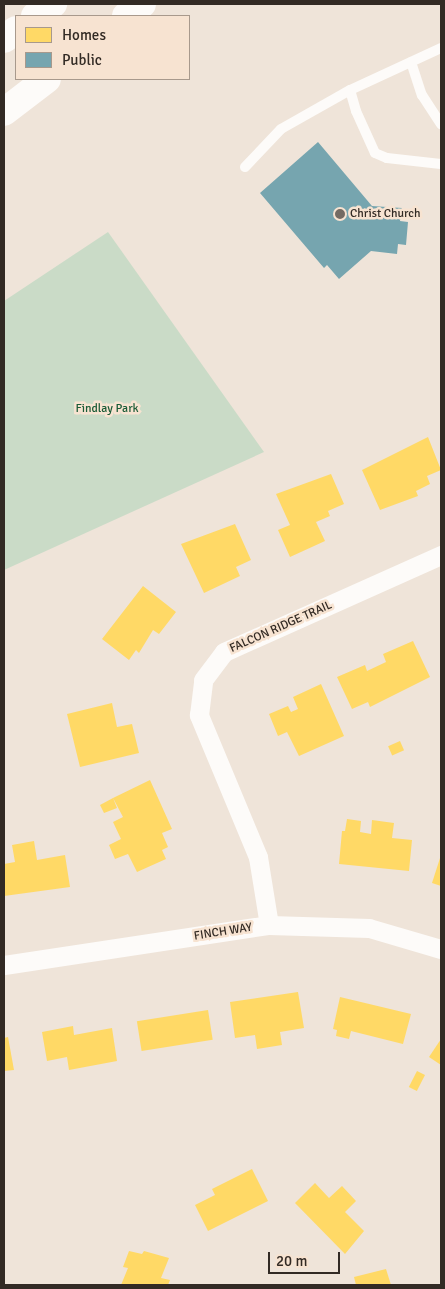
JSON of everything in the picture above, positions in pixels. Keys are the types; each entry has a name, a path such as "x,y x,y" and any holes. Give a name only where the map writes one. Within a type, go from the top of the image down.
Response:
{"main road":[{"path":"37,15 53,4"},
{"path":"127,15 142,4"},
{"path":"4,39 15,31"},
{"path":"4,112 45,80"}],"street":[{"name":"FALCON RIDGE TRAIL","path":"269,925 258,857 200,715 203,680 224,652 441,555"},
{"name":"FINCH WAY","path":"4,965 269,925 369,928 441,949"}],"lane":[{"path":"245,167 281,129 350,90 441,48"},
{"path":"411,62 422,95 441,124"},
{"path":"350,90 367,140 375,153 387,158 441,164"}],"green space":[{"name":"Findlay Park","path":"108,232 264,452 4,570 4,301"}],"building: Homes":[{"path":"428,437 441,470 427,476 430,484 416,491 418,496 380,510 362,470"},
{"path":"331,474 344,504 328,511 330,516 316,522 325,541 290,557 278,530 290,525 276,494"},
{"path":"235,524 251,560 236,567 240,576 204,593 181,544"},
{"path":"143,586 176,612 159,634 153,630 139,653 136,650 129,660 102,639"},
{"path":"413,641 430,677 370,707 368,702 352,709 337,677 365,665 367,671 386,662 383,654"},
{"path":"321,684 344,736 299,756 287,732 278,736 269,714 288,706 291,712 298,709 293,697"},
{"path":"112,703 117,727 132,724 139,753 80,767 67,714"},
{"path":"400,741 404,750 392,755 388,746"},
{"path":"150,780 172,829 162,833 168,847 162,850 166,859 137,872 128,854 115,859 109,845 121,839 113,822 123,817 113,798"},
{"path":"113,798 117,808 104,813 100,805"},
{"path":"347,819 361,821 360,832 371,834 372,820 394,823 392,838 412,840 409,871 339,864 342,831 345,831"},
{"path":"34,841 37,860 65,855 70,887 4,896 4,864 15,862 12,845"},
{"path":"441,855 441,886 432,883"},
{"path":"298,992 304,1028 280,1032 282,1045 257,1049 255,1035 235,1038 230,1002"},
{"path":"340,997 411,1014 403,1044 351,1031 349,1039 336,1036 337,1030 333,1029"},
{"path":"208,1010 213,1040 142,1051 137,1021"},
{"path":"73,1026 74,1035 112,1028 117,1061 69,1070 67,1057 47,1061 42,1032"},
{"path":"8,1037 14,1070 4,1071 4,1038"},
{"path":"441,1039 441,1065 429,1057"},
{"path":"417,1071 425,1075 417,1091 409,1087"},
{"path":"252,1169 268,1201 208,1231 195,1205 215,1195 212,1189"},
{"path":"315,1183 329,1198 342,1186 356,1201 345,1212 364,1231 345,1254 295,1203"},
{"path":"129,1251 142,1254 144,1251 169,1258 161,1278 170,1280 168,1285 121,1285 128,1268 123,1267"},
{"path":"386,1269 391,1285 356,1285 354,1277"}],"building: Public":[{"name":"Christ Church","path":"318,142 372,206 402,208 400,221 408,222 406,245 398,244 397,254 371,251 339,279 327,265 324,268 260,193"}],"place":[{"name":"Christ Church","path":"340,214"}]}
